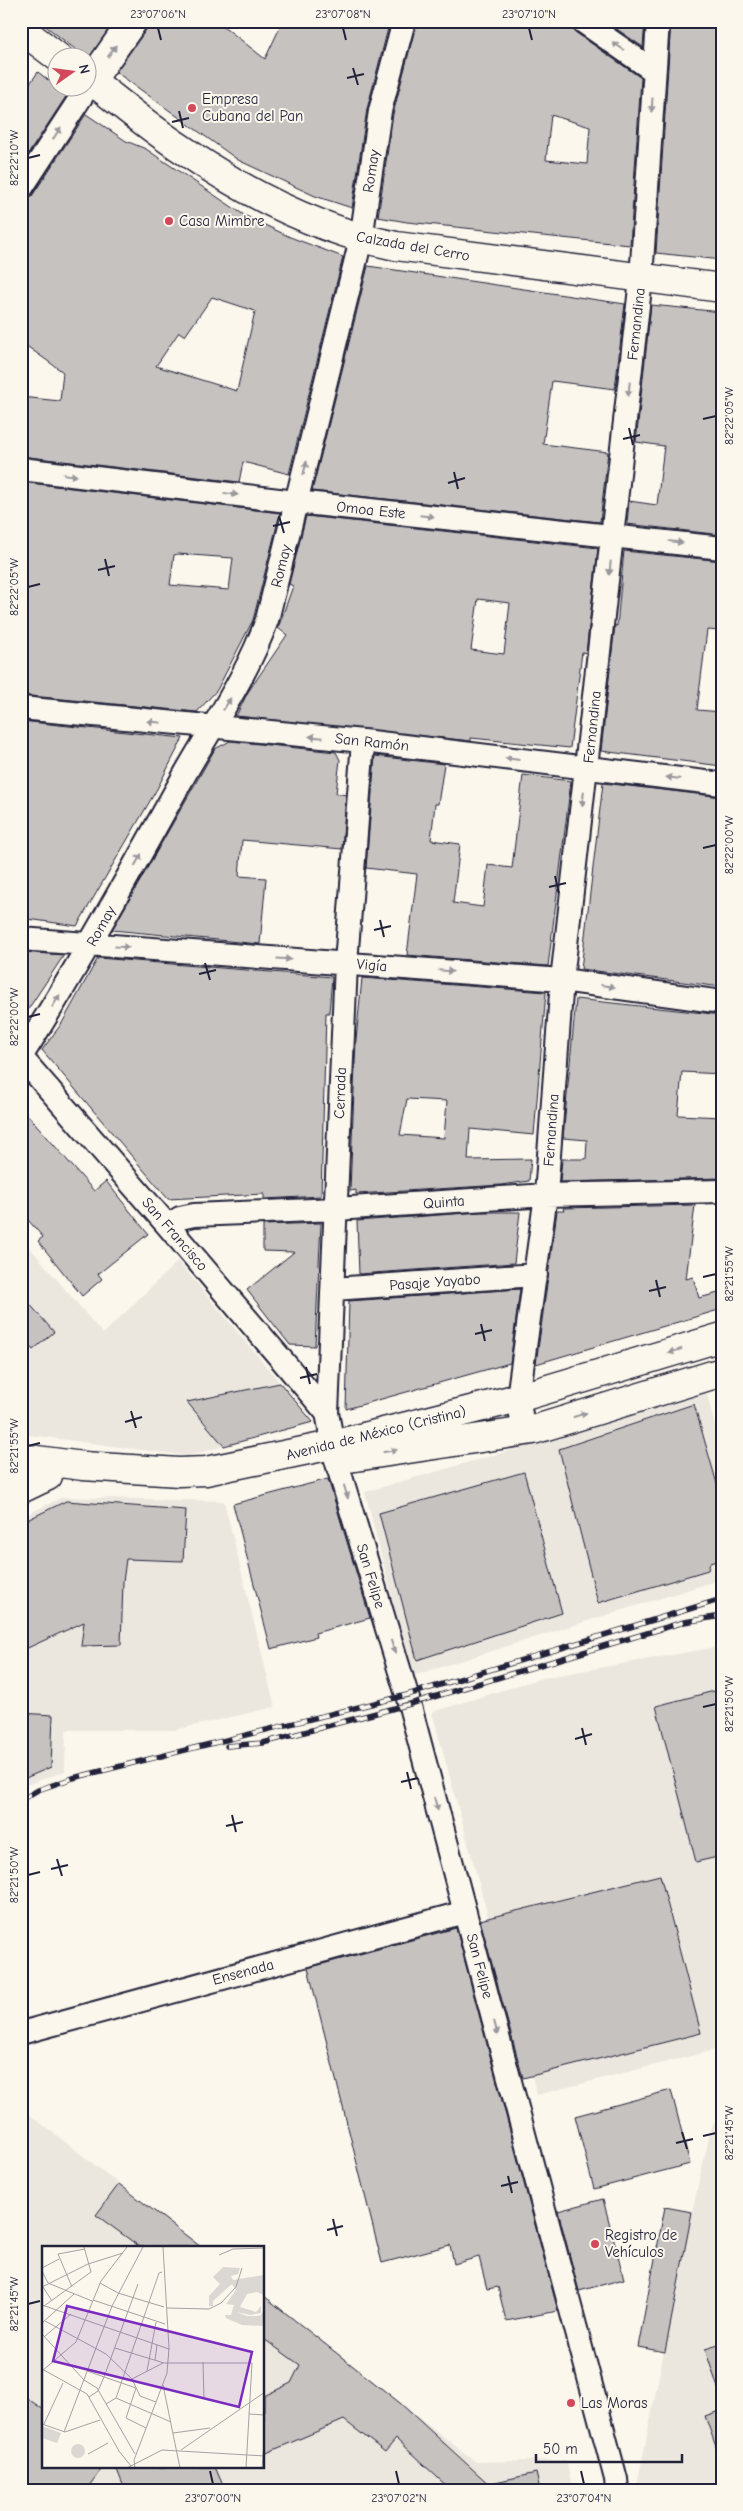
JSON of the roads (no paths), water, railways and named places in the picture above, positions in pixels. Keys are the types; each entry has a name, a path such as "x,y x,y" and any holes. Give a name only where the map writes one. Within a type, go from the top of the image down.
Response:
{"main road":[{"path":"98,69 133,21"},
{"path":"21,30 48,49"},
{"name":"Calzada del Cerro","path":"98,90 178,147 240,186 321,226 361,239 396,246 722,288"},
{"name":"Avenida de México (Cristina)","path":"21,1473 182,1487 209,1485 334,1452 722,1337"},
{"name":"Avenida de México (Cristina)","path":"21,1458 83,1466 179,1472 206,1471 334,1452 524,1431 722,1372"},
{"path":"21,1489 48,1476 83,1466"}],"street":[{"name":"Romay","path":"21,1057 90,945 212,727 245,674 257,648 272,602 361,239 380,111 404,21"},
{"path":"582,21 654,71"},
{"name":"Fernandina","path":"524,1431 518,1398 546,1195 562,980 641,279 658,21"},
{"path":"21,189 79,98"},
{"name":"Omoa Este","path":"21,469 296,502 722,548"},
{"name":"San Ramón","path":"21,708 363,741 722,784"},
{"name":"Cerrada","path":"334,1452 327,1413 346,963 363,741"},
{"name":"Vigía","path":"21,939 562,980 722,1002"},
{"name":"San Francisco","path":"21,1057 327,1413"},
{"name":"Quinta","path":"168,1226 180,1218 194,1215 336,1209 546,1195 722,1191"},
{"name":"Pasaje Yayabo","path":"333,1289 536,1275"},
{"name":"San Felipe","path":"334,1452 407,1695 616,2479 617,2490"},
{"name":"Ensenada","path":"21,2033 465,1912"}],"railway":[{"path":"21,1800 38,1790 73,1778 407,1695 722,1599"},
{"path":"227,1746 263,1743 410,1704 684,1622 722,1616"}],"place":[{"name":"Empresa Cubana del Pan","path":"192,108"},
{"name":"Casa Mimbre","path":"169,221"},
{"name":"Registro de Vehículos","path":"595,2244"},
{"name":"Las Moras","path":"571,2403"}]}
